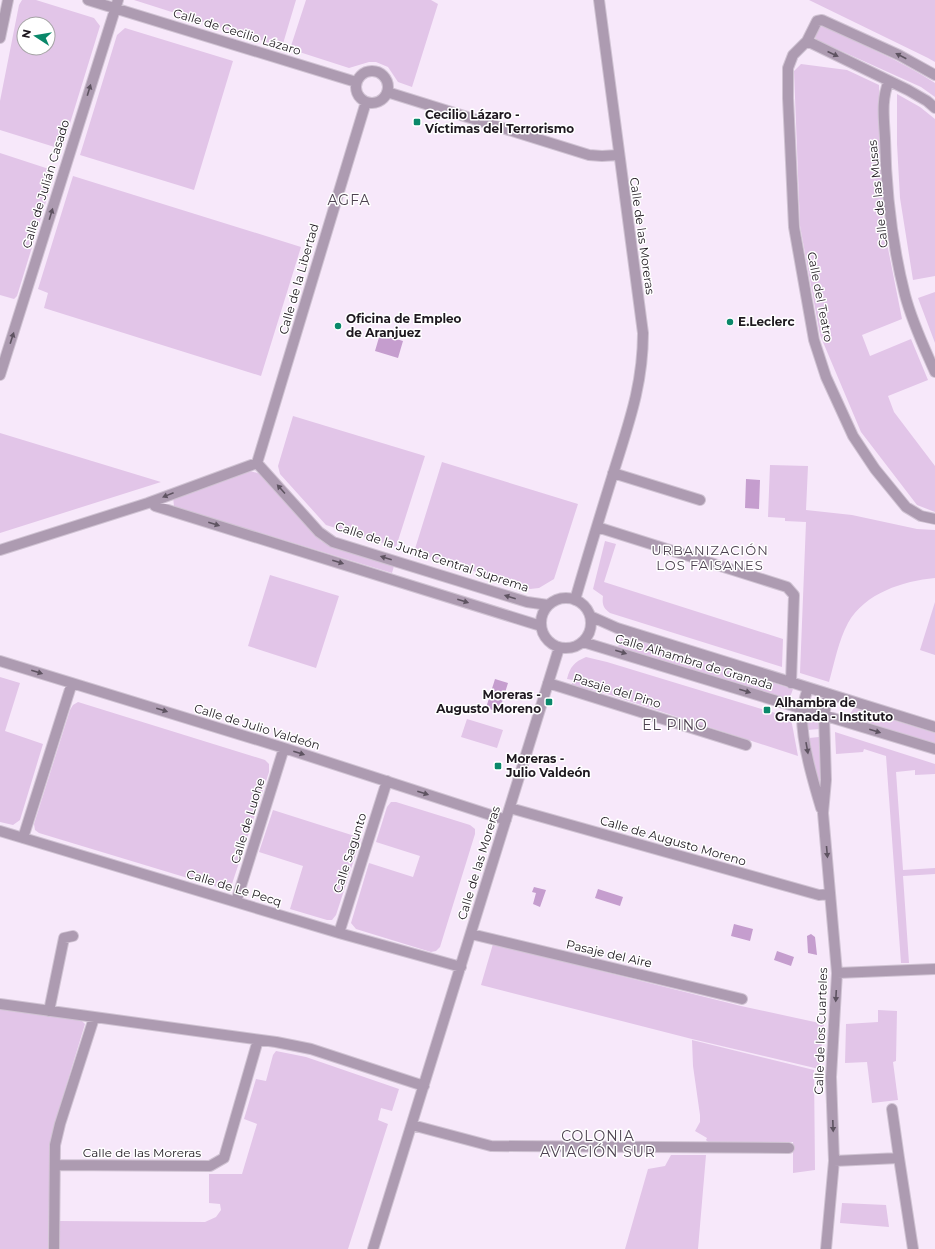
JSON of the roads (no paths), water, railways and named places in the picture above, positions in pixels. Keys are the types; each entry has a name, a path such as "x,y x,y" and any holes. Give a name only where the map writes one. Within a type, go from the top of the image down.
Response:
{"street":[{"path":"0,38 8,0"},
{"name":"Calle de Cecilio Lázaro","path":"88,0 116,4 356,82"},
{"name":"Calle de las Moreras","path":"575,600 634,409 641,374 643,352 643,333 598,0"},
{"name":"Calle de Julián Casado","path":"0,376 116,4"},
{"path":"935,75 899,55 822,20 817,21 807,42 889,81 927,101 935,108"},
{"name":"Calle del Teatro","path":"807,42 792,54 788,68 788,98 794,227 814,340 826,377 853,436 875,469 906,507 921,516 935,519"},
{"path":"376,72 386,80 387,92 378,102 366,102 357,94 356,82 364,73 376,72"},
{"name":"Calle de las Musas","path":"889,81 884,93 885,146 892,224 905,295 915,326 935,372"},
{"path":"387,92 589,155 618,155"},
{"name":"Calle de la Libertad","path":"257,463 366,102"},
{"path":"0,550 154,501 257,463"},
{"name":"Calle de la Junta Central Suprema","path":"257,463 319,532 332,542 527,602 548,605"},
{"path":"613,473 700,500"},
{"path":"154,501 155,506 541,626"},
{"path":"597,527 787,587 794,595 791,683"},
{"path":"561,598 575,600 584,606 590,616 591,630 583,642 576,647 568,649 559,648 547,640 541,626 542,615 548,605 561,598"},
{"name":"Calle Alhambra de Granada","path":"590,616 617,628 828,695 935,727"},
{"name":"Calle Alhambra de Granada","path":"583,642 935,749"},
{"name":"Calle de las Moreras","path":"373,1249 559,648"},
{"name":"Calle de Julio Valdeón","path":"0,661 284,748 506,820"},
{"path":"23,838 72,683"},
{"name":"Pasaje del Pino","path":"548,683 746,745"},
{"name":"Calle de los Cuarteles","path":"808,688 802,709 804,733 813,782 823,813"},
{"name":"Calle de los Cuarteles","path":"826,1249 834,1161 831,1077 837,973 823,813 826,780 824,715 828,695"},
{"name":"Calle de Luohe","path":"236,902 284,748"},
{"name":"Calle Sagunto","path":"339,933 387,781"},
{"name":"Calle de Augusto Moreno","path":"510,808 819,895 830,894"},
{"name":"Calle de Le Pecq","path":"0,831 339,933 461,967"},
{"name":"Pasaje del Aire","path":"471,934 742,999"},
{"path":"49,1011 64,938 73,936"},
{"path":"837,973 935,969"},
{"path":"0,1004 258,1040 311,1049 424,1086"},
{"path":"54,1249 55,1145 60,1124 94,1018"},
{"name":"Calle de las Moreras","path":"55,1165 210,1166 224,1158 258,1040"},
{"path":"892,1109 913,1249"},
{"path":"412,1125 491,1146 789,1148"},
{"path":"834,1161 899,1158"}],"place":[{"name":"Cecilio Lázaro - Víctimas del Terrorismo","path":"417,122"},
{"name":"E.Leclerc","path":"730,322"},
{"name":"Oficina de Empleo de Aranjuez","path":"338,326"},
{"name":"Moreras - Augusto Moreno","path":"549,702"},
{"name":"Alhambra de Granada - Instituto","path":"767,710"},
{"name":"Moreras - Julio Valdeón","path":"498,766"}],"district":[{"name":"AGFA","path":"349,200"},
{"name":"URBANIZACIÓN LOS FAISANES","path":"710,558"},
{"name":"EL PINO","path":"675,725"},
{"name":"COLONIA AVIACIÓN SUR","path":"598,1144"}]}
